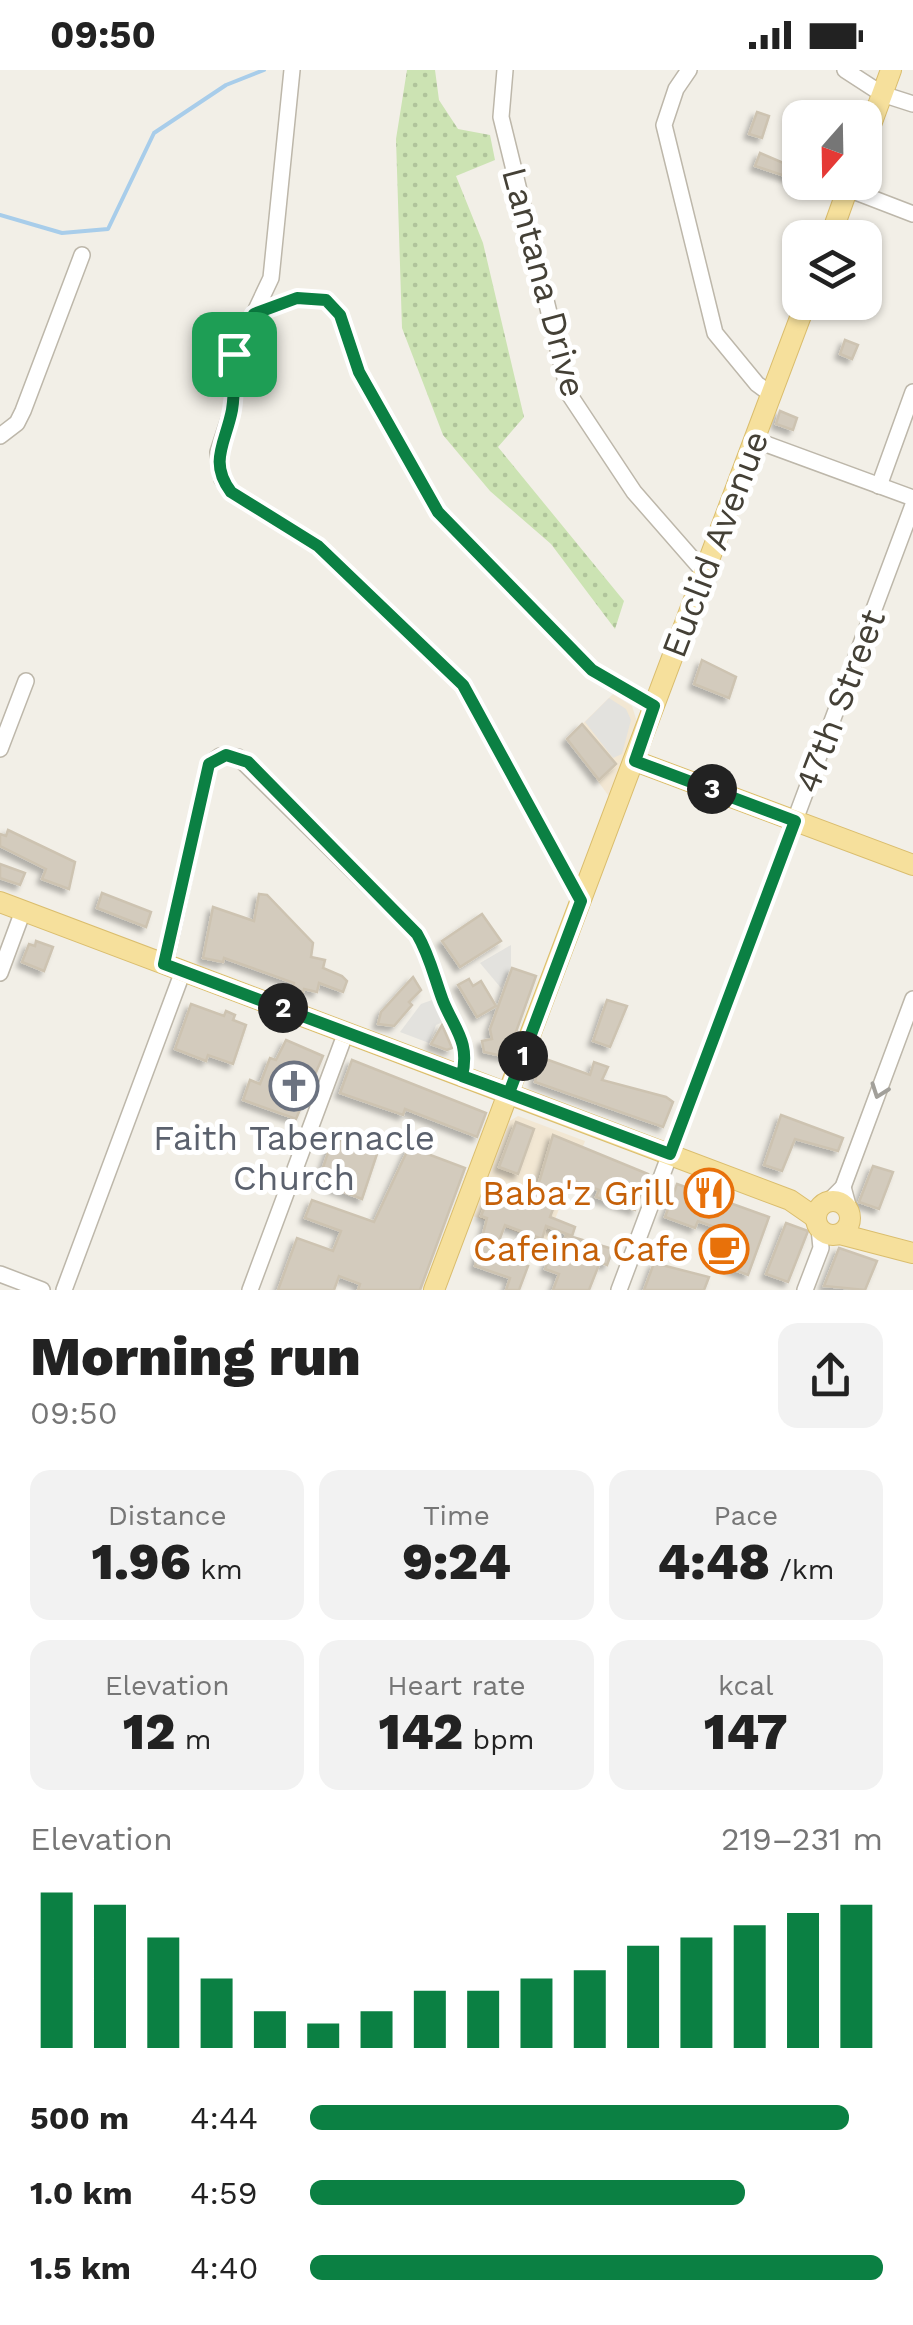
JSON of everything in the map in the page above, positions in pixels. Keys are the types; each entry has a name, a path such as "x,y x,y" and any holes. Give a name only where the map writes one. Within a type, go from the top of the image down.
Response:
{"main road":[{"path":"880,100 891,70"},
{"name":"Euclid Avenue","path":"434,1290 799,320"},
{"path":"635,761 913,866"},
{"path":"0,902 790,1200 800,1197 833,1218 913,1253"},
{"path":"833,1218 913,1242"}],"street":[{"path":"292,70 271,278 234,354 232,410 218,452 222,479 240,498 318,546 463,685 581,901"},
{"name":"Lantana Drive","path":"505,70 501,118 569,394 634,492 704,572"},
{"path":"689,70 676,89 664,125 715,332 757,384 772,395"},
{"path":"846,70 882,94 913,104"},
{"path":"881,200 913,214"},
{"path":"0,436 17,423 23,411 82,255"},
{"path":"254,314 297,298 326,300 340,315 359,372 438,512 592,670 654,706"},
{"path":"880,486 913,392"},
{"path":"756,440 913,502"},
{"name":"47th Street","path":"619,1290 913,502"},
{"path":"0,749 26,680"},
{"path":"64,1290 174,967 209,764 226,755 248,762 417,934 432,958 444,1001 463,1036 467,1055 462,1076"},
{"path":"0,973 23,911"},
{"path":"805,1290 913,1000"},
{"path":"250,1290 346,1032"},
{"path":"0,1274 42,1290"}],"shaded area":[{"path":"613,694 632,706 637,722 611,799 567,739"},
{"path":"609,698 626,709 631,720 622,754 613,758 585,722"},
{"path":"511,945 511,968 501,988 480,963"},
{"path":"432,1000 443,1022 436,1025 429,1043 400,1032 421,1004"},
{"path":"518,1116 585,1141 546,1243 473,1216 508,1122"}],"green space":[{"path":"407,70 435,70 439,100 458,129 490,135 495,160 456,176 483,243 524,417 498,447 624,601 615,629 551,544 490,491 443,435 402,328 396,139"}],"building":[{"path":"757,112 769,116 762,138 749,134"},
{"path":"760,153 782,162 782,175 755,166"},
{"path":"845,340 858,345 852,359 840,354"},
{"path":"780,411 797,418 793,430 776,424"},
{"path":"702,660 736,677 729,698 694,684"},
{"path":"582,724 616,764 599,780 567,739"},
{"path":"8,830 75,862 69,889 42,879 46,869 0,846 0,834 6,836"},
{"path":"0,864 25,873 20,885 0,878"},
{"path":"102,893 151,912 146,927 97,908"},
{"path":"259,894 267,895 313,943 311,957 325,960 323,968 347,981 343,992 319,983 317,992 304,989 302,995 292,991 294,983 224,958 223,962 203,958 213,907 254,921"},
{"path":"482,914 501,941 460,967 442,941"},
{"path":"36,941 53,947 44,971 22,962 29,944 35,946"},
{"path":"512,968 536,976 507,1057 484,1052 482,1041 492,1039 490,1029"},
{"path":"413,977 421,990 409,1002 412,1005 394,1026 378,1024 381,1012"},
{"path":"469,979 473,986 481,981 496,1006 477,1017 458,985"},
{"path":"607,1000 627,1006 610,1047 593,1041"},
{"path":"191,1004 224,1016 226,1011 235,1015 233,1020 246,1025 233,1064 208,1055 206,1061 175,1049"},
{"path":"442,1025 452,1048 447,1050 431,1044"},
{"name":"Faith Tabernacle Church","path":"286,1040 323,1056 296,1119 243,1100 250,1080 260,1084 270,1058 276,1060"},
{"path":"540,1057 590,1075 594,1062 608,1067 602,1080 666,1097 673,1102 663,1127 535,1082"},
{"path":"352,1060 486,1113 477,1137 405,1109 403,1115 340,1093"},
{"path":"781,1115 843,1138 838,1151 795,1139 782,1171 764,1165"},
{"path":"516,1122 534,1129 518,1174 499,1167"},
{"path":"553,1135 648,1174 635,1210 596,1197 599,1190 565,1177 550,1217 575,1227 572,1236 546,1226 542,1239 505,1225 494,1254 528,1266 519,1290 506,1290 510,1278 475,1266 487,1218 481,1216 489,1197 522,1209 533,1203"},
{"path":"333,1138 377,1154 362,1199 318,1182"},
{"path":"409,1147 465,1168 420,1290 358,1290 360,1284 339,1276 334,1290 278,1290 297,1238 333,1251 341,1231 305,1218 312,1200 374,1222"},
{"path":"873,1166 893,1172 879,1209 859,1202"},
{"path":"677,1184 769,1217 748,1275 729,1268 739,1236 698,1221 695,1228 665,1217"},
{"path":"786,1223 808,1231 788,1282 766,1274"},
{"path":"566,1235 613,1249 607,1265 600,1262 589,1290 553,1290 559,1274 545,1269 552,1250 560,1252"},
{"path":"839,1248 877,1261 865,1290 824,1286"},
{"path":"654,1263 709,1277 704,1290 644,1290"}],"waterway":[{"path":"0,215 62,233 108,229 154,133 226,85 264,70"}],"place":[{"name":"Faith Tabernacle Church","path":"294,1086"},
{"name":"Baba'z Grill","path":"709,1193"},
{"name":"Cafeina Cafe","path":"724,1249"}],"route":[{"path":"234,354 232,410 218,452 222,479 231,492 248,504 281,520 318,546 463,685 581,901 509,1093 462,1076 467,1055 463,1036 444,1001 432,958 417,934 248,762 226,755 209,764 164,964 670,1154 795,821 635,761 654,706 592,670 438,512 359,372 340,315 326,300 297,298 254,314 234,354"}]}
